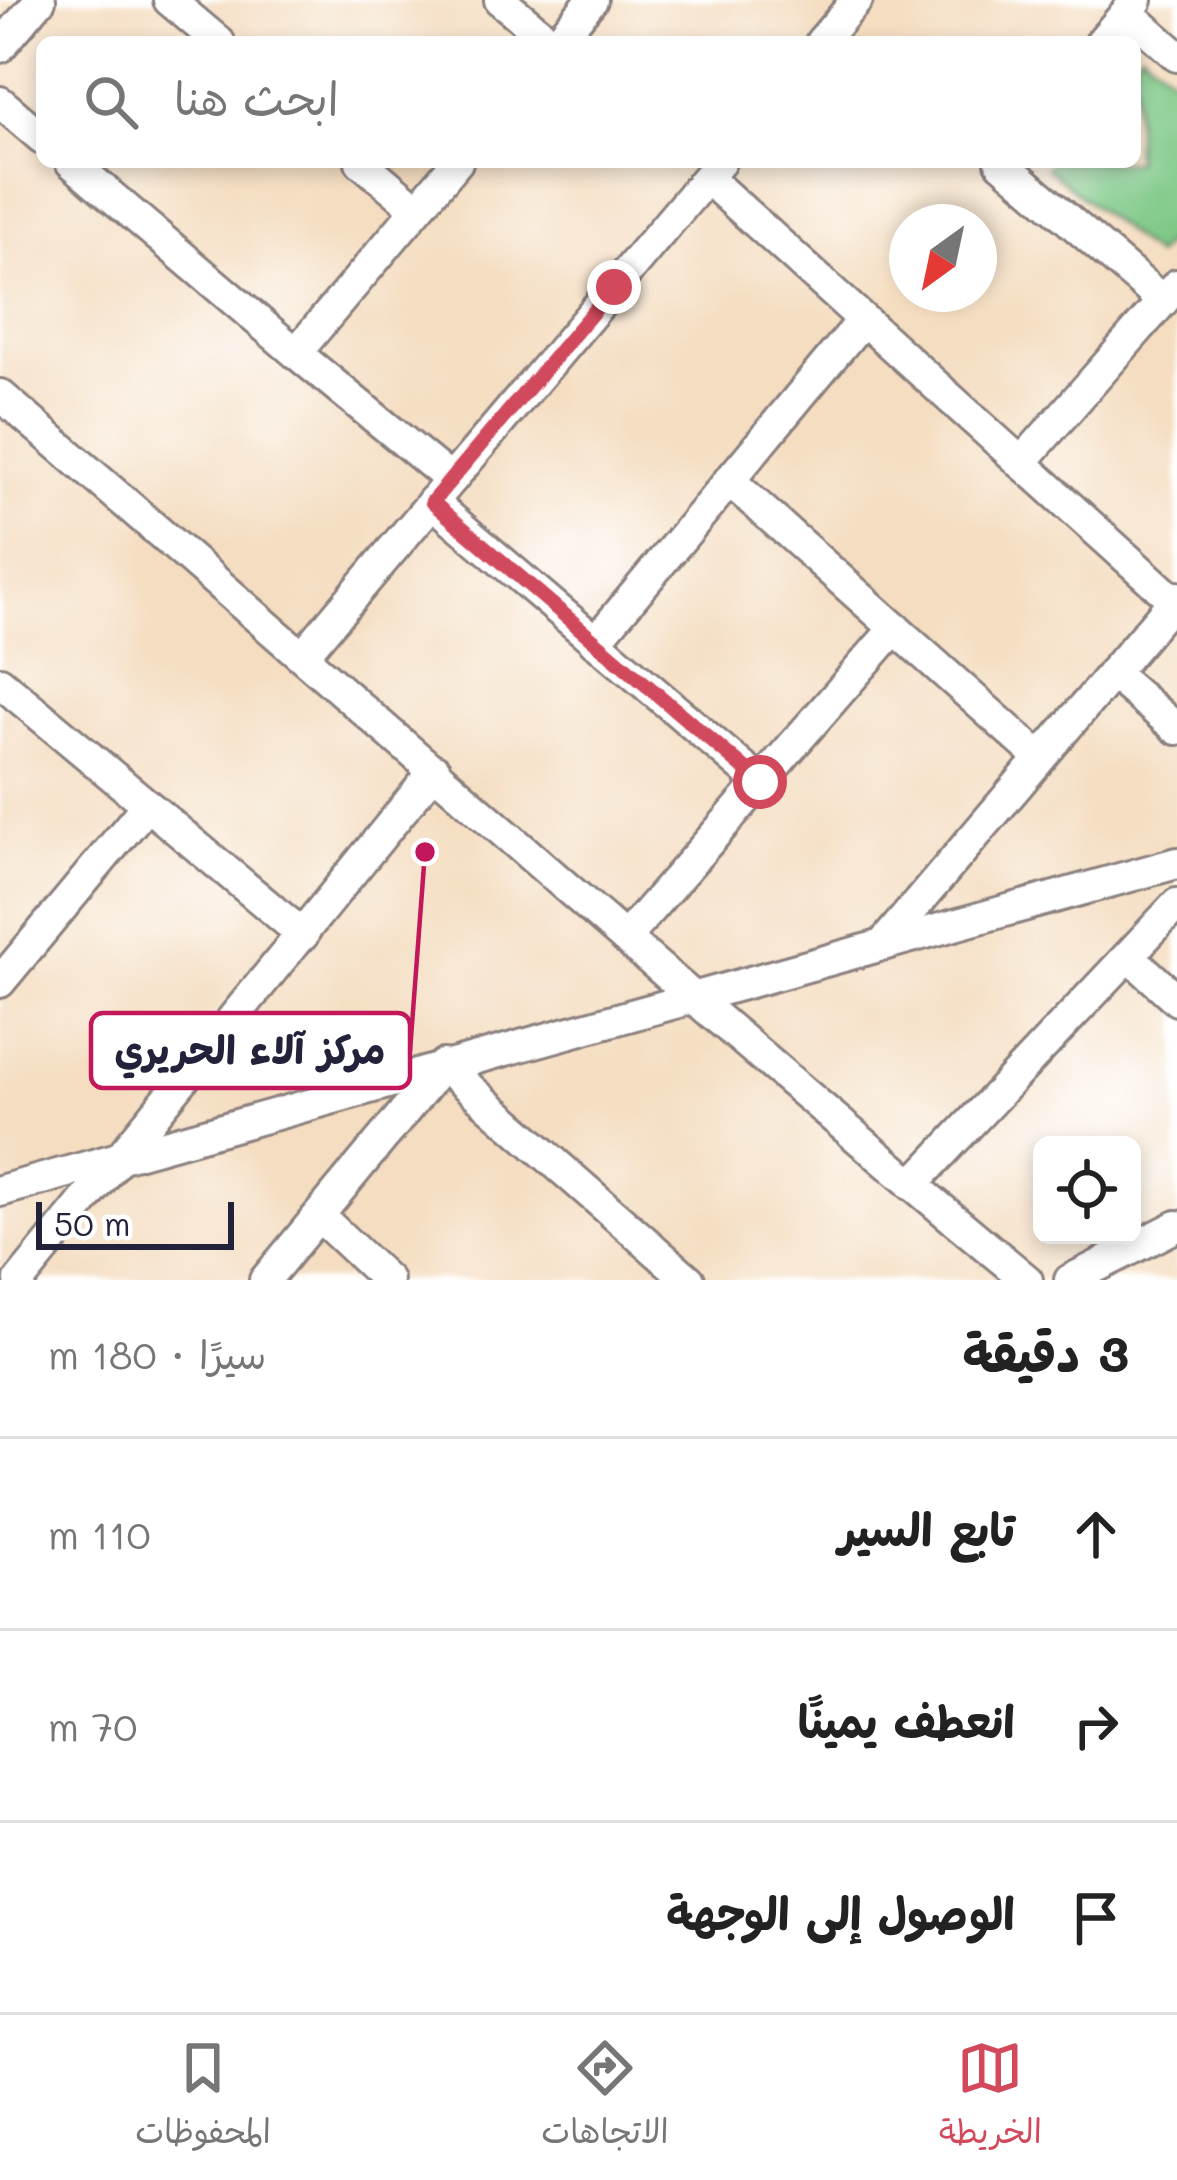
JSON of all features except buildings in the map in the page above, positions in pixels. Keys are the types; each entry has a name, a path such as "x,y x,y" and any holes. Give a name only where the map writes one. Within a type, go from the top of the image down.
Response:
{"street":[{"path":"169,0 212,36"},
{"path":"500,0 546,36"},
{"path":"559,36 592,0"},
{"path":"0,47 26,5"},
{"path":"1106,36 1132,6 1177,56"},
{"path":"0,102 36,133"},
{"path":"77,168 296,353 595,641 760,782"},
{"path":"368,168 417,209"},
{"path":"296,353 452,168"},
{"path":"1009,168 1170,293 1022,463"},
{"path":"304,655 713,170 862,321 1176,599 883,944"},
{"path":"595,641 862,321"},
{"path":"0,395 692,997 1027,1280"},
{"path":"729,480 1039,757"},
{"path":"626,938 895,628"},
{"path":"1112,673 1177,729"},
{"path":"0,682 303,934"},
{"path":"20,1280 435,770"},
{"path":"0,982 147,805"},
{"path":"0,1191 1177,862"},
{"path":"912,1185 1177,904"},
{"path":"1130,957 1177,1000"},
{"path":"266,1280 443,1066"},
{"path":"443,1066 689,1280"},
{"path":"319,1216 387,1280"},
{"path":"1070,1280 1177,1226"}],"green space":[{"path":"1141,51 1177,82 1177,230 1155,256 1046,168 1141,168"}],"place":[{"name":"مركز آلاء الحريري","path":"425,852"}],"route":[{"path":"614,287 432,502 760,782"}]}
